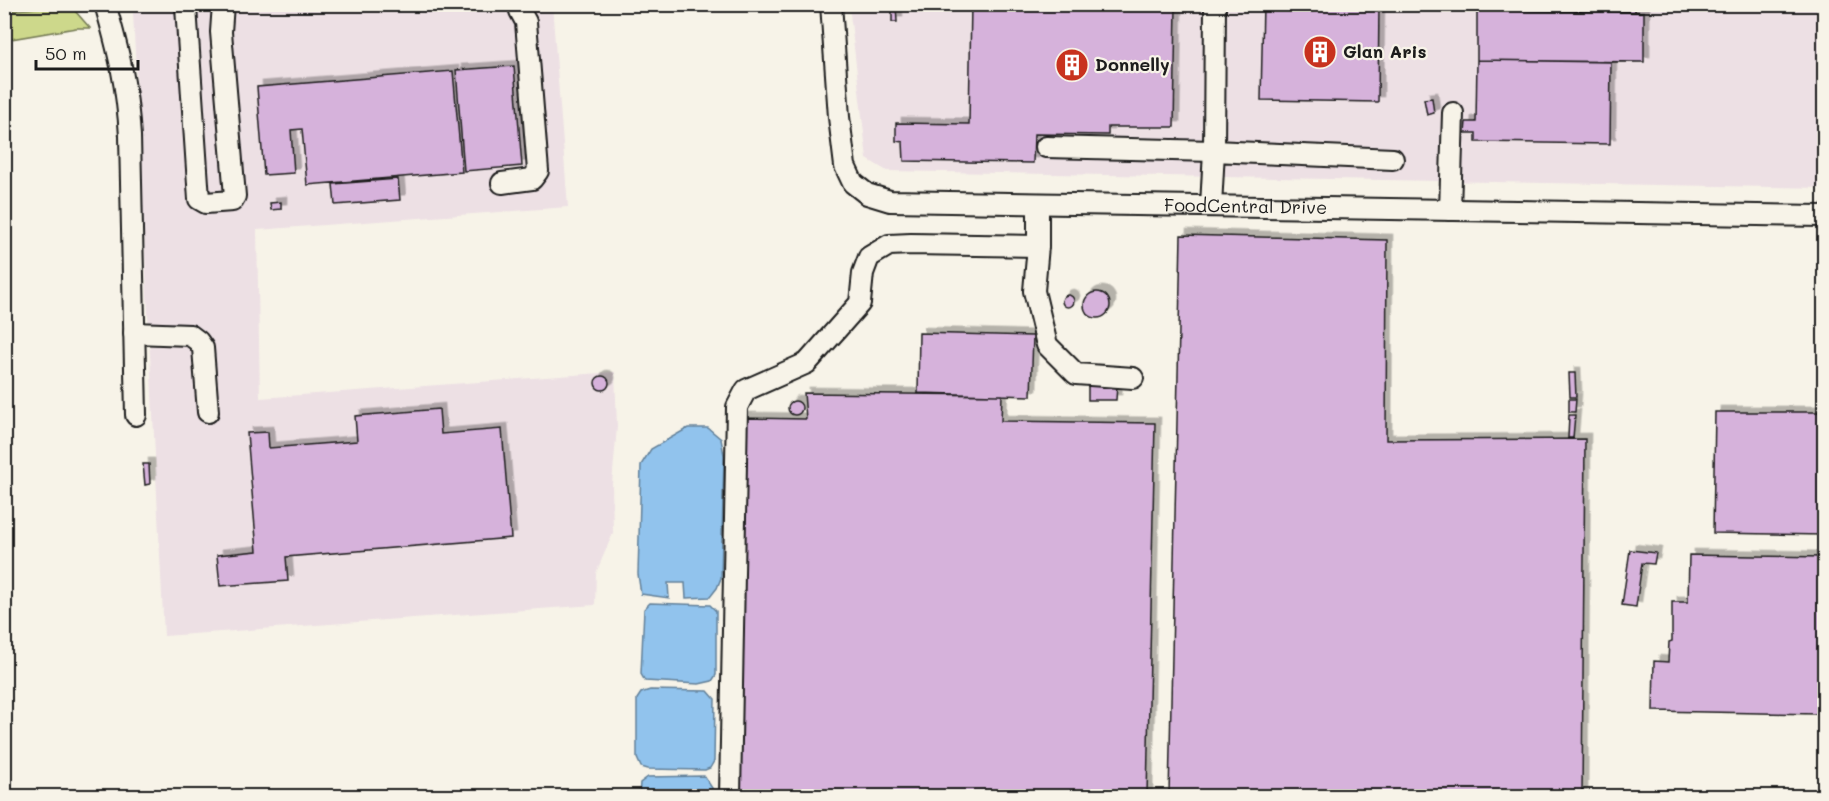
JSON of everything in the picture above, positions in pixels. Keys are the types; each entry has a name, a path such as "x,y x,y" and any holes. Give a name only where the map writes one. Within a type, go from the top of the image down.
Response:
{"street":[{"path":"105,4 120,53 128,99 136,416"},
{"path":"189,4 186,7 199,199 206,203 231,201 235,196 221,32 223,4"},
{"path":"502,183 532,179 538,171 526,22 520,10 520,4"},
{"name":"FoodCentral Drive","path":"831,4 845,166 853,183 867,194 890,201 1824,216"},
{"path":"1211,206 1214,151 1215,4"},
{"path":"1450,210 1453,113"},
{"path":"1046,147 1214,151 1393,159"},
{"path":"1038,204 1035,291 1047,345 1076,374 1132,378"},
{"path":"730,796 737,407 746,390 807,363 860,303 863,273 869,257 889,245 1038,246"},
{"path":"134,333 190,335 198,341 203,348 208,412"}],"shaded area":[{"path":"149,4 552,5 568,207 257,230 260,398 615,372 617,427 612,484 613,533 596,573 595,605 164,636 133,13"},
{"path":"849,5 1824,5 1824,188 887,171 867,159"}],"green space":[{"path":"59,6 75,11 90,28 76,28 5,40 5,11"}],"water":[{"path":"688,428 708,428 721,439 724,455 721,578 710,597 686,598 685,583 668,583 669,598 641,594 638,574 641,465 651,449"},
{"path":"650,603 710,605 716,611 716,675 712,681 699,684 645,681 641,674 644,609"},
{"path":"650,690 708,691 715,699 714,761 710,768 705,770 641,767 637,758 637,699 641,693"},
{"path":"704,776 712,788 712,796 639,796 640,783 648,777"}],"building":[{"path":"892,4 896,4 897,22 892,22"},
{"name":"Donnelly","path":"971,4 1176,6 1174,127 1108,127 1108,135 1034,134 1033,163 904,161 903,142 896,141 896,123 969,124"},
{"name":"Glan Aris","path":"1263,4 1379,4 1378,102 1261,100"},
{"path":"1477,4 1635,4 1635,12 1477,10"},
{"path":"1477,10 1644,12 1644,62 1477,60"},
{"path":"1477,60 1611,62 1610,144 1476,142 1476,133 1465,133 1466,122 1476,122"},
{"path":"514,66 522,166 464,171 456,70"},
{"path":"453,71 462,172 307,185 302,129 291,130 294,173 264,175 257,87"},
{"path":"1432,98 1434,113 1427,115 1424,99"},
{"path":"398,179 400,200 335,205 333,184"},
{"path":"281,202 281,209 271,210 270,203"},
{"path":"1181,235 1387,240 1386,440 1585,439 1582,796 1169,796"},
{"path":"1097,292 1106,296 1110,305 1106,314 1097,318 1088,314 1084,305 1088,296"},
{"path":"1070,295 1074,301 1070,307 1066,307 1062,299"},
{"path":"919,333 1033,336 1031,396 918,393"},
{"path":"1569,373 1575,373 1576,397 1570,397"},
{"path":"599,376 605,376 609,383 605,390 599,390 595,386 595,380"},
{"path":"1088,385 1117,385 1116,400 1088,400"},
{"path":"804,393 1002,395 1001,421 1155,423 1147,796 737,796 743,418 806,419"},
{"path":"1569,399 1576,399 1575,412 1569,412"},
{"path":"792,401 798,401 802,408 798,415 792,415 788,411 788,405"},
{"path":"439,409 441,434 502,429 511,538 286,557 288,581 220,586 217,555 257,551 247,433 268,432 269,448 357,441 355,416"},
{"path":"1715,412 1824,412 1824,535 1713,533"},
{"path":"1569,415 1575,415 1573,438 1568,438"},
{"path":"143,464 149,464 150,484 145,485"},
{"path":"1630,550 1656,553 1654,564 1642,563 1636,607 1622,605"},
{"path":"1689,555 1824,557 1824,661 1818,660 1817,714 1653,711 1654,661 1668,662 1669,642 1672,641 1672,602 1688,602"}],"place":[{"name":"Glan Aris","path":"1320,52"},
{"name":"Donnelly","path":"1072,65"}]}
